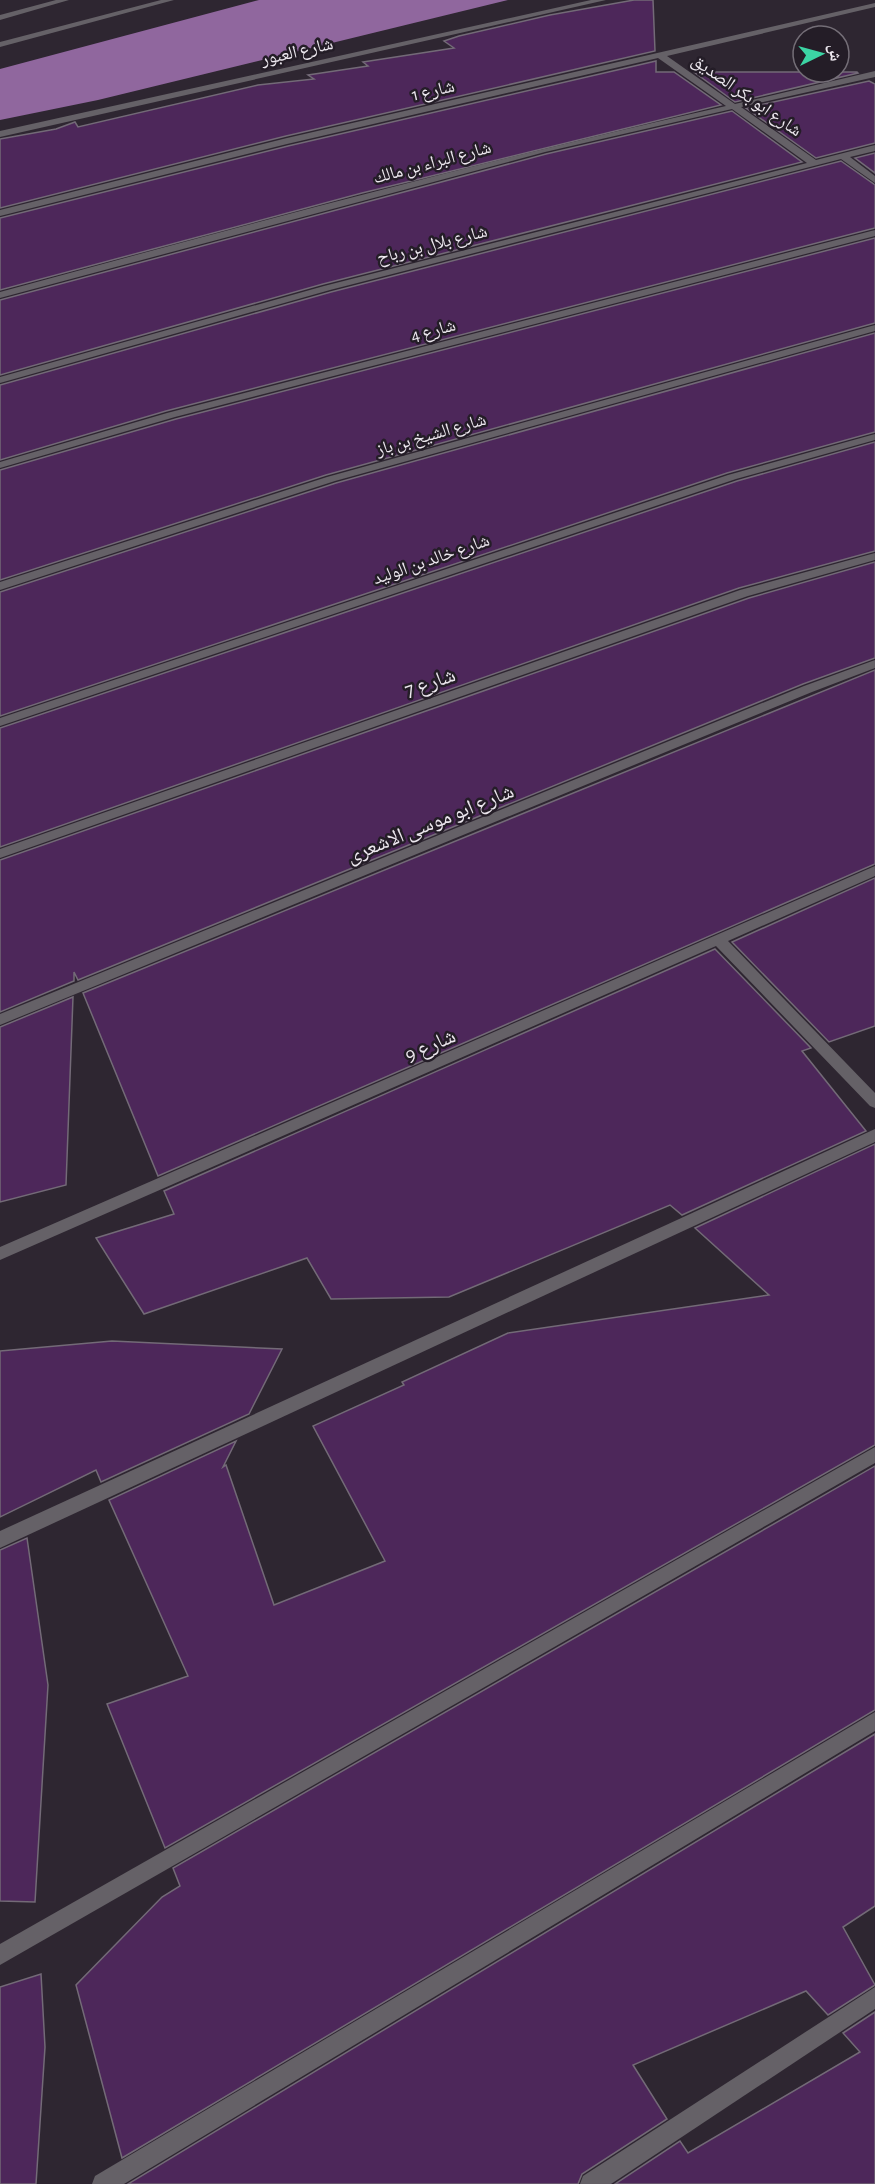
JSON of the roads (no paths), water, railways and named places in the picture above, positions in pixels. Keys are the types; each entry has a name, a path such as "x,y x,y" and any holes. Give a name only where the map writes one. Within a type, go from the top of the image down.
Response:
{"street":[{"path":"0,18 65,0"},
{"path":"0,45 170,0"},
{"name":"شارع العبور","path":"0,134 602,0"},
{"name":"شارع 1","path":"0,213 287,141 875,5"},
{"name":"شارع ابو بكر الصديق","path":"660,55 814,163"},
{"name":"شارع البراء بن مالك","path":"0,296 192,242 544,150 875,74"},
{"name":"شارع بلال بن رباح","path":"0,380 327,288 875,148"},
{"path":"842,156 875,180"},
{"name":"شارع 4","path":"0,465 171,415 875,233"},
{"name":"شارع الشيخ بن باز","path":"0,586 331,479 875,328"},
{"name":"شارع خالد بن الوليد","path":"0,722 732,477 875,437"},
{"name":"شارع 7","path":"0,854 140,803 733,597 875,556"},
{"name":"شارع ابو موسى الاشعرى","path":"0,1020 796,693 875,664"},
{"name":"شارع 9","path":"0,1254 875,871"},
{"path":"719,941 875,1102"},
{"path":"0,1540 875,1136"},
{"path":"0,1954 875,1454"},
{"path":"103,2184 875,1721"},
{"path":"591,2184 875,1997"}]}
